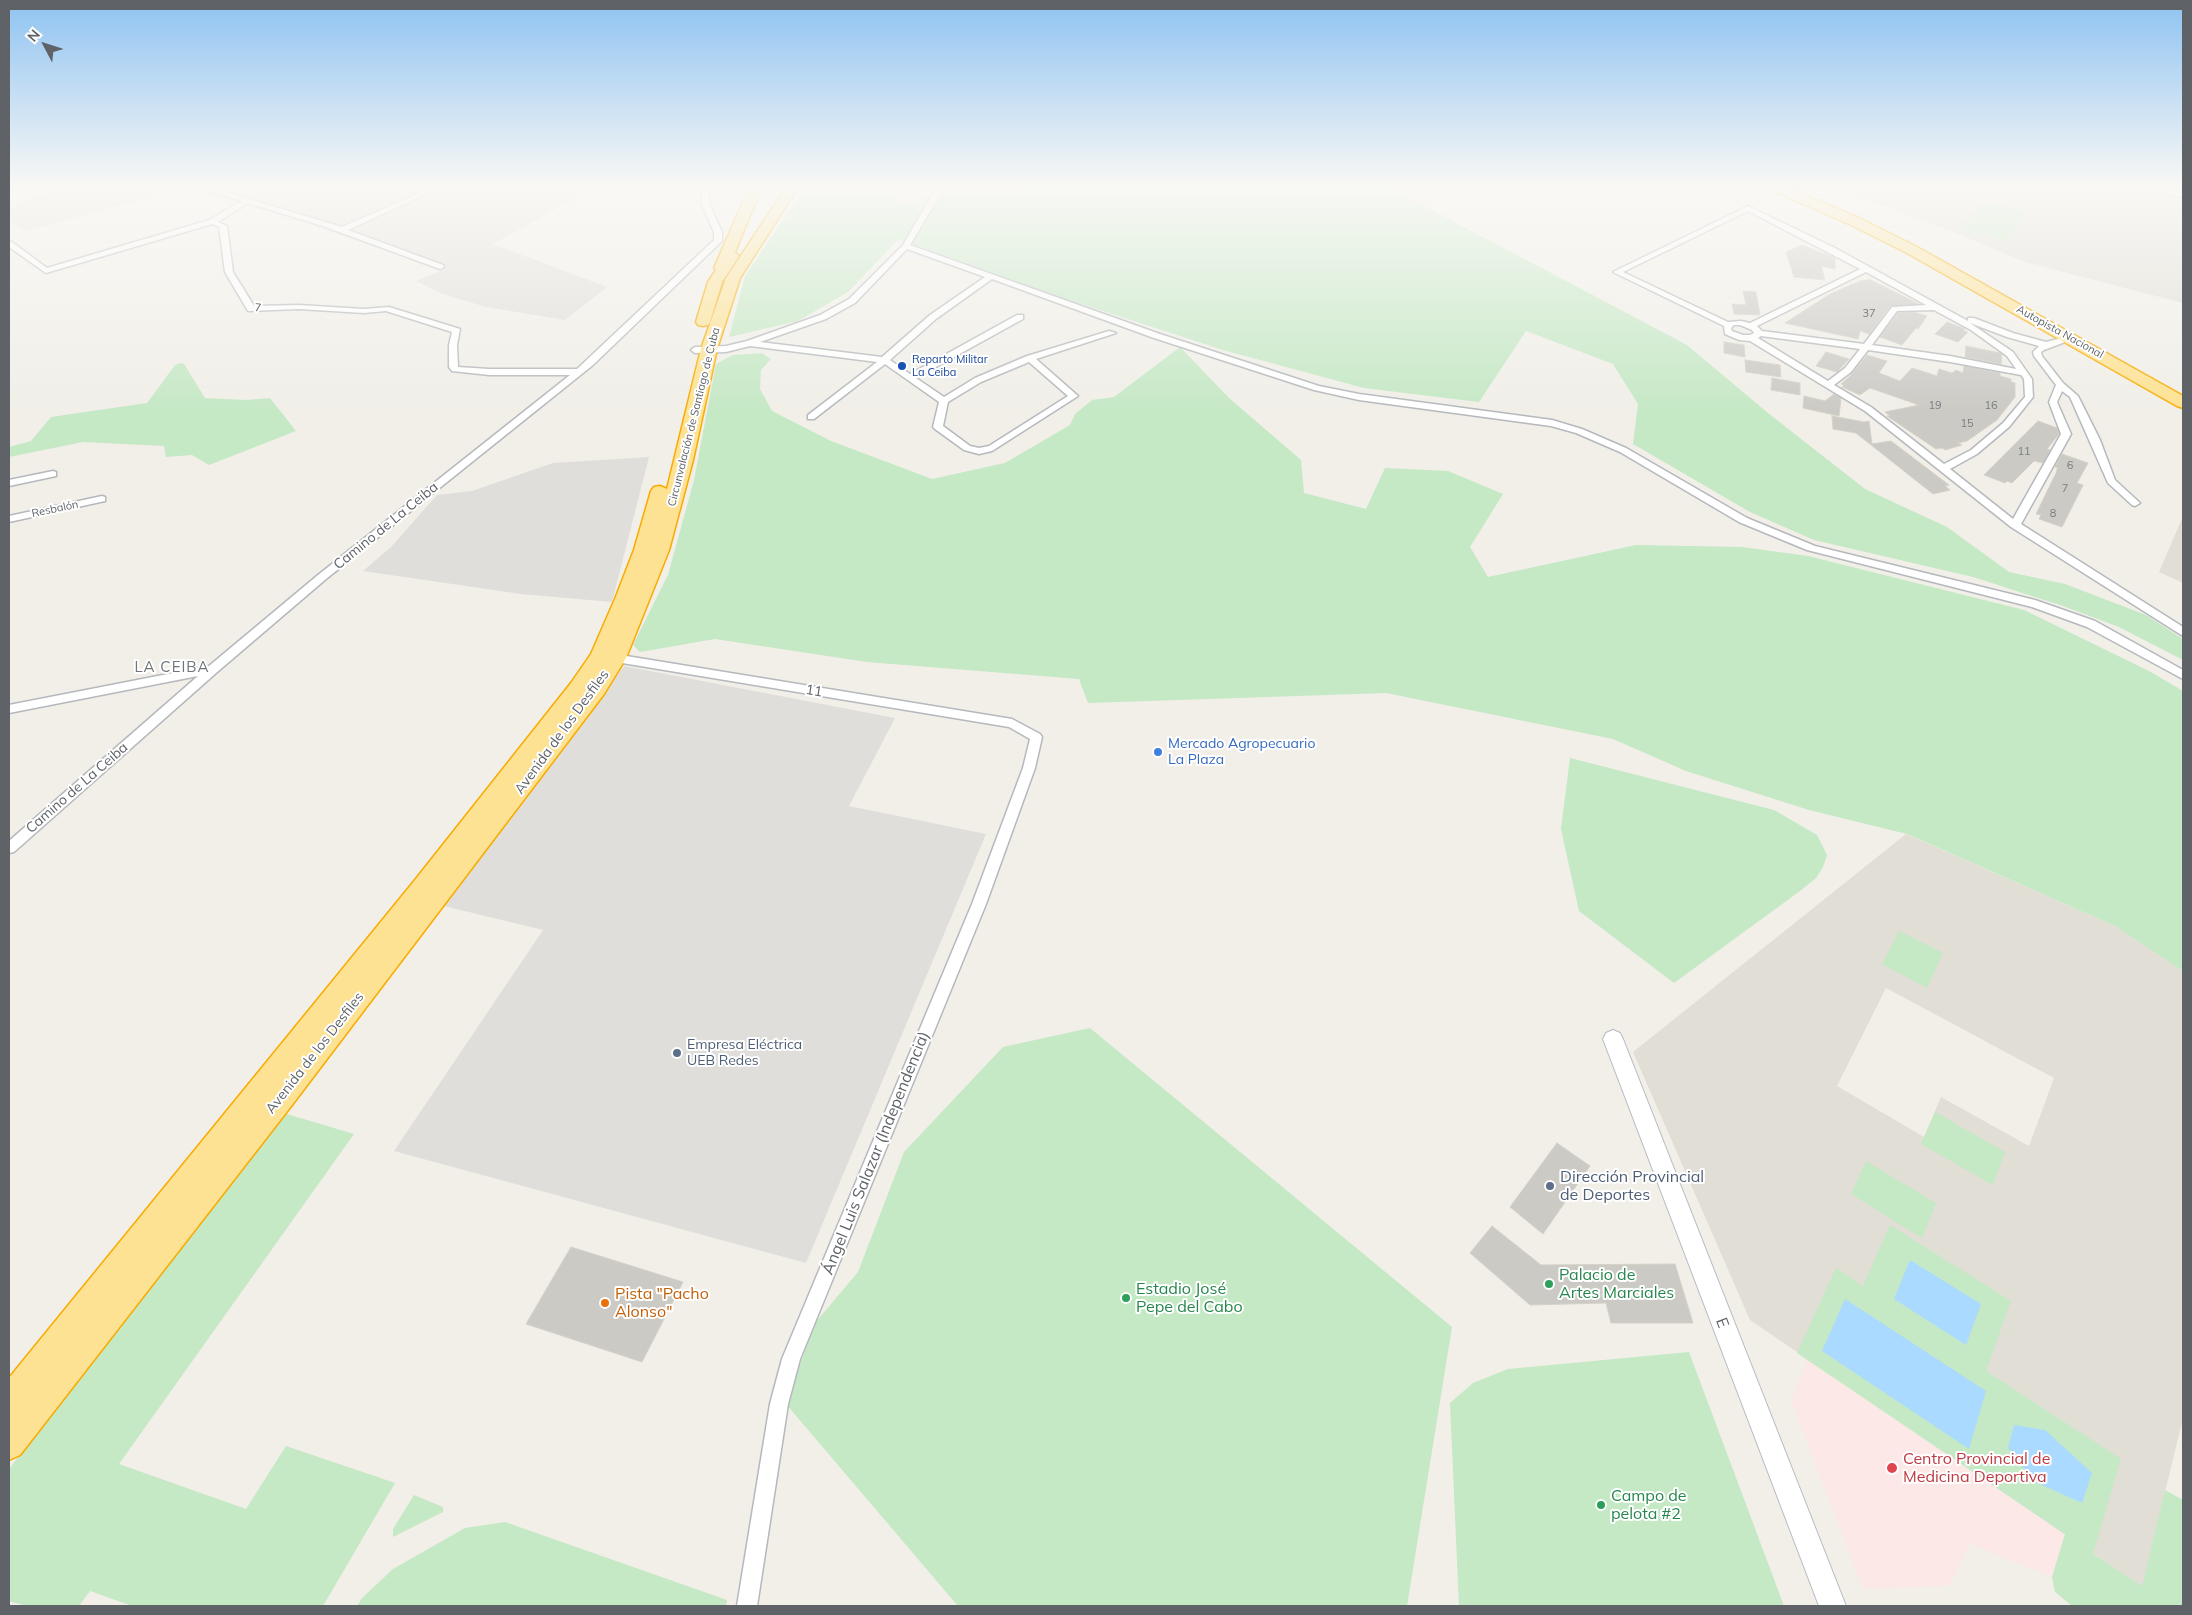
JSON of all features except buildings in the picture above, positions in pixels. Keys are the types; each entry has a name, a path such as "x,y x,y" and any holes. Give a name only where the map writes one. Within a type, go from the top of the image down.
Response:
{"highway":[{"path":"715,282 724,261"},
{"name":"Circunvalación de Santiago de Cuba","path":"608,657 660,550 684,460 715,282 729,261"},
{"name":"Circunvalación de Santiago de Cuba","path":"702,350 733,278 744,261"},
{"name":"Autopista Nacional","path":"1933,261 2183,402"},
{"name":"Autopista Nacional","path":"1948,261 2183,392"},
{"name":"Avenida de los Desfiles","path":"9,1403 66,1349 282,1096 432,889 561,738 597,689 608,657"},
{"name":"Avenida de los Desfiles","path":"9,1444 66,1349"}],"street":[{"path":"33,261 46,271 79,261"},
{"name":"7","path":"228,261 229,272 250,309 298,307 364,311 386,309 455,329 457,333 452,367 455,369 489,372 579,372"},
{"path":"425,261 440,267"},
{"name":"Camino de La Ceiba","path":"9,848 212,670 322,577 579,372 697,261"},
{"path":"702,350 726,349 750,343 823,317 852,301 891,261"},
{"path":"948,261 1173,342 1317,388 1359,397 1552,423 1579,431 1631,455 1743,520 1802,544 1926,578 2035,604 2091,624 2183,675"},
{"path":"1639,261 1617,272 1728,325 1741,323 1751,326 1866,269"},
{"path":"1851,261 1974,328 2010,354 2025,373 2029,396 2006,425 1974,452 1945,468"},
{"path":"811,417 884,360 933,317 990,277"},
{"path":"1828,385 1848,370 1895,309 1938,307 2010,335 2046,345"},
{"path":"910,377 1020,317"},
{"path":"1728,325 1726,329 1742,338 1756,335 1866,347 1950,359 2025,373"},
{"path":"1751,326 1756,335 1828,385 1868,409 2015,524 2183,632"},
{"path":"1030,358 1074,396 992,448 979,450 967,448 938,427 944,401 978,380 1030,358 1112,333"},
{"path":"2070,337 2046,345 2037,352 2038,356 2060,385 2074,396 2111,480 2134,503"},
{"path":"750,343 884,360 944,401"},
{"path":"2015,524 2066,434 2053,402 2060,385"},
{"path":"9,483 53,474"},
{"name":"Resbalón","path":"9,519 102,499"},
{"name":"11","path":"608,657 1012,723"},
{"path":"9,709 212,670"},
{"name":"Ángel Luis Salazar (Independencia)","path":"747,1606 779,1404 792,1359 979,904 1029,768 1036,737 1012,723"},
{"name":"E","path":"1613,1040 1833,1606"}],"shaded area":[{"path":"417,261 539,261 607,287 565,320 486,307 443,294 416,281 442,270"},
{"path":"2023,261 2183,261 2183,303"},
{"path":"649,457 612,602 521,594 363,571 391,547 437,495 472,491 553,463"},
{"path":"2183,516 2183,583 2159,572"},
{"name":"Empresa Eléctrica UEB Redes","path":"624,666 895,718 849,806 986,834 806,1263 394,1151 543,930 444,906"},
{"path":"1906,834 2115,926 2183,971 2183,1418 2142,1587 1750,1320 1633,1052","holes":["1886,988 2054,1078 2029,1146 1941,1097 1924,1137 1837,1086"]},
{"name":"Centro Provincial de Medicina Deportiva","path":"1807,1360 2065,1535 2052,1577 1970,1544 1949,1586 1863,1589 1791,1401"}],"green space":[{"path":"755,261 877,261 848,292 798,321 729,337 745,276"},
{"path":"961,261 1529,261 1687,345 1768,413 1865,489 1947,527 2009,572 2065,584 2146,615 2183,639 2183,660 2119,627 2063,606 1973,577 1814,540 1750,512 1633,444 1638,404 1613,364 1526,331 1479,402 1364,388 1223,350 1066,299"},
{"path":"1180,347 1229,398 1301,460 1304,493 1366,509 1385,468 1448,471 1503,494 1470,547 1488,577 1636,545 1742,547 1808,556 2024,610 2151,672 2183,691 2183,971 2115,926 1907,834 1809,810 1686,771 1613,739 1386,693 1088,703 1079,679 867,662 715,639 640,652 633,645 668,575 694,480 716,364 733,355 762,353 771,359 761,370 760,389 772,411 831,441 932,479 1005,463 1070,425 1075,414 1092,400 1114,397"},
{"path":"184,364 205,398 246,400 270,398 296,431 209,465 192,455 166,457 164,446 83,442 9,457 9,447 31,441 51,417 147,403 175,365"},
{"path":"1570,758 1774,810 1817,835 1827,855 1823,867 1816,878 1800,891 1674,983 1579,911 1561,829"},
{"path":"1899,931 1943,953 1927,988 1882,964"},
{"name":"Estadio José Pepe del Cabo","path":"1090,1028 1452,1327 1407,1606 958,1606 786,1404 815,1323 858,1272 904,1152 1003,1047"},
{"path":"280,1112 354,1134 119,1464 246,1509 286,1446 395,1483 323,1606 132,1606 90,1591 79,1606 27,1606 9,1601 9,1469"},
{"path":"1935,1112 2005,1152 1993,1185 1921,1144"},
{"path":"1866,1161 1936,1203 1922,1238 1851,1194"},
{"path":"1890,1225 2011,1301 1986,1371 2121,1459 2093,1554 2142,1586 2165,1490 2183,1500 2183,1606 2072,1606 2055,1592 2052,1577 2065,1534 1797,1353 1836,1268 1863,1286"},
{"name":"Campo de pelota #2","path":"1689,1352 1784,1606 1459,1606 1450,1403 1473,1383 1508,1369"},
{"path":"414,1495 443,1507 443,1512 393,1537 393,1529"},
{"path":"505,1522 727,1600 726,1606 357,1606 362,1598 393,1569 465,1528"}],"water":[{"path":"1910,1260 1981,1304 1966,1345 1894,1299"},
{"path":"1845,1299 1986,1391 1969,1449 1822,1351"},
{"path":"2014,1425 2045,1430 2092,1473 2082,1503 2033,1481 2008,1448"}],"place":[{"name":"Reparto Militar La Ceiba","path":"902,366"},
{"name":"Mercado Agropecuario La Plaza","path":"1158,752"},
{"name":"Empresa Eléctrica UEB Redes","path":"677,1053"},
{"name":"Dirección Provincial de Deportes","path":"1550,1186"},
{"name":"Palacio de Artes Marciales","path":"1549,1284"},
{"name":"Estadio José Pepe del Cabo","path":"1126,1298"},
{"name":"Pista \"Pacho Alonso\"","path":"605,1303"},
{"name":"Centro Provincial de Medicina Deportiva","path":"1892,1468"},
{"name":"Campo de pelota #2","path":"1601,1505"}],"district":[{"name":"LA CEIBA","path":"172,667"}]}
